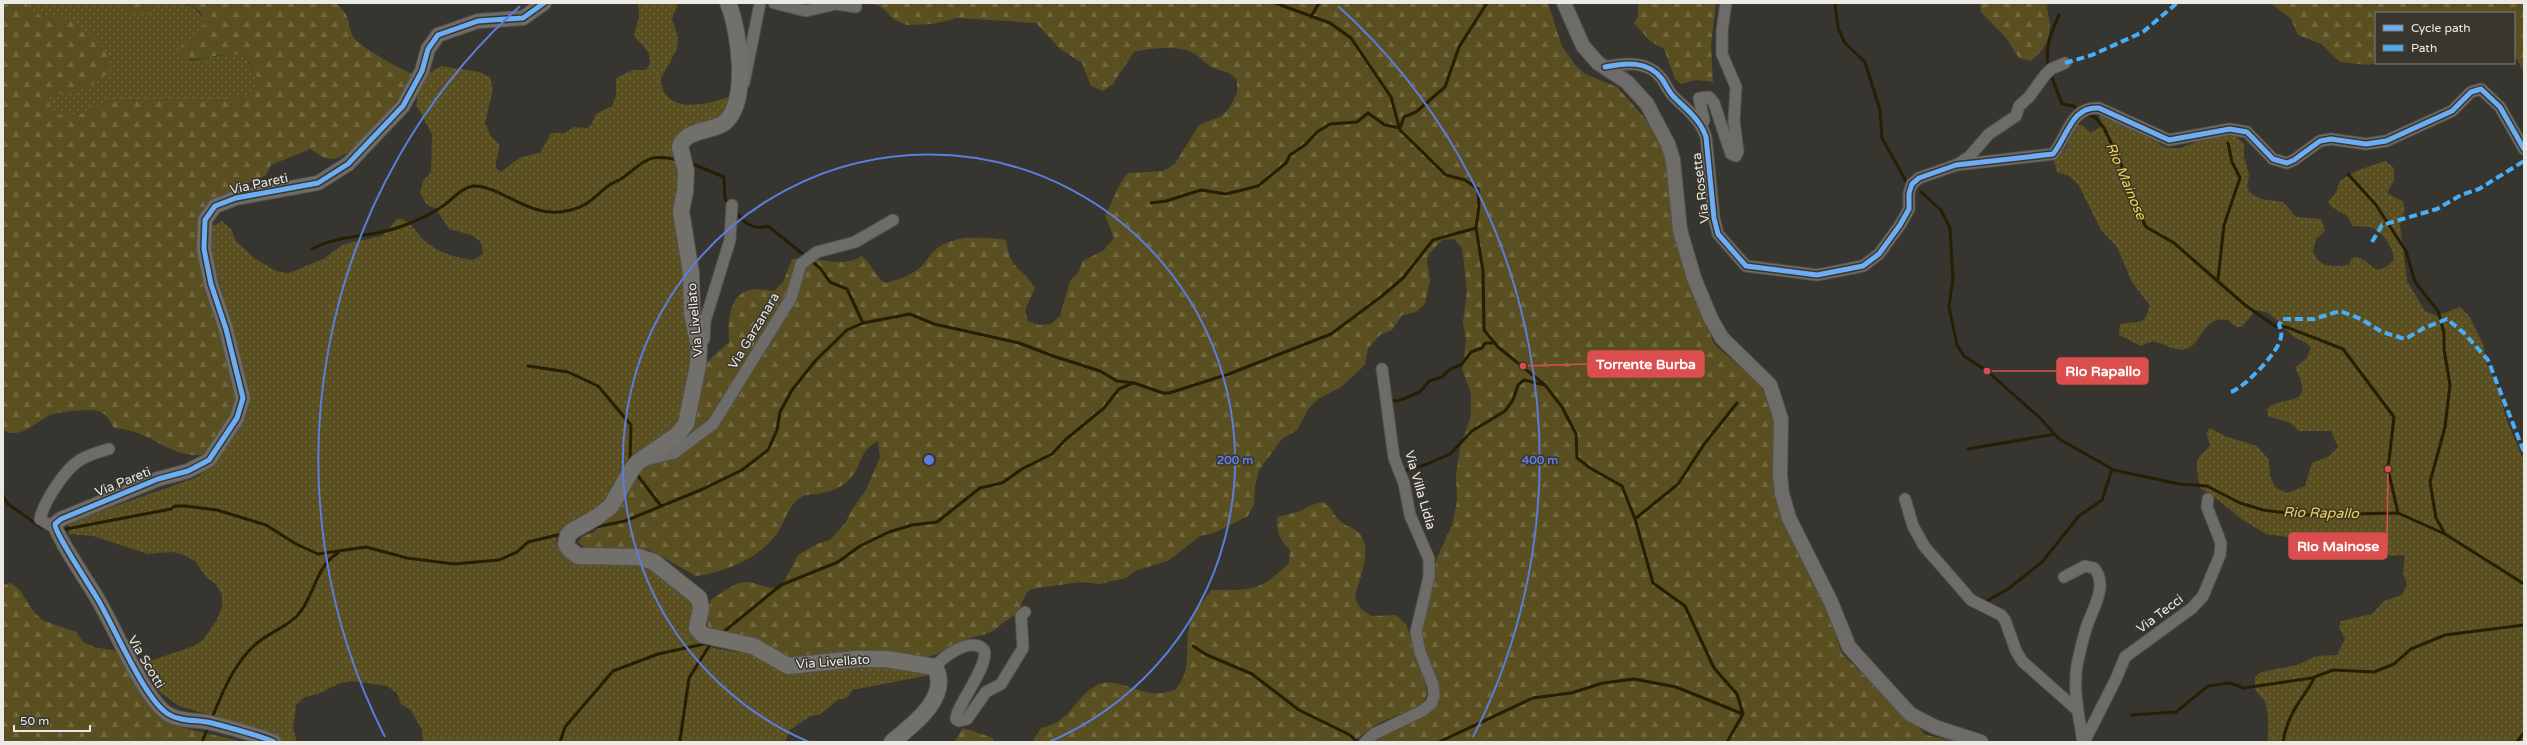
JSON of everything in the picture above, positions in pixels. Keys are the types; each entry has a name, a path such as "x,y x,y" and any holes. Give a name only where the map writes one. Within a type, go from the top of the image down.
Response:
{"main road":[{"name":"Via Livellato","path":"728,3 739,50 737,96 734,110 723,124 686,137 680,147 686,171 681,217 691,273 692,313 699,347 698,365 686,424 677,435 638,462 632,469 611,506 568,535 566,544 573,553 585,557 639,557 654,562 699,598 701,608 697,628 703,635 711,638 753,646 783,665 886,659 935,667"},
{"path":"892,742 922,717 930,706 938,686 938,677 935,667"}],"street":[{"name":"Via Pareti","path":"55,526 61,519 158,480 188,471 209,460 237,418 243,398 226,329 211,284 204,249 205,220 215,206 236,198 318,183 348,164 403,106 422,71 428,49 438,35 478,21 523,18 544,3"},
{"path":"737,96 746,77 760,3"},
{"path":"774,3 806,11 836,4 856,7"},
{"path":"1564,3 1583,46 1605,67 1627,82 1647,104 1668,144 1672,160 1680,230 1694,278 1711,319 1732,348 1770,385 1782,419 1780,475 1782,494 1789,518 1831,602 1849,647 1915,717 1935,727 1981,742"},
{"path":"1605,67 1640,64 1654,70 1672,96 1702,124 1704,116 1699,98 1709,97 1714,103 1731,154 1736,156 1738,151 1734,120 1736,87 1722,54 1722,31 1726,3"},
{"name":"Via Rosetta","path":"1702,124 1706,137 1714,218 1718,234 1746,266 1817,274 1863,266 1883,249 1909,209 1912,184 1919,178 1956,165 1969,157 1989,134 2016,116 2019,106 2030,97 2051,69 2065,63"},
{"name":"Via Rosetta","path":"1956,165 2053,154 2060,146 2073,119 2079,112 2091,108 2099,108 2169,140 2230,129 2247,132 2273,159 2287,163 2294,160 2320,141 2331,139 2366,144 2386,141 2452,111 2472,92 2481,89 2500,107 2524,149"},
{"path":"699,347 704,339 706,321 730,240 732,205"},
{"name":"Via Garzanara","path":"638,462 674,453 713,424 791,298 801,264 817,252 855,242 893,220"},
{"name":"Via Villa Lidia","path":"1365,742 1374,734 1422,712 1431,704 1434,696 1433,685 1420,652 1416,632 1429,577 1429,559 1410,515 1404,483 1394,458 1382,369"},
{"name":"Via Scotti","path":"108,449 78,461 57,486 43,508 40,519 55,526 102,606 130,661 162,709 176,717 207,722 274,742"},
{"path":"1905,498 1913,526 1924,546 1971,600 2001,615 2005,620 2016,651 2022,661 2076,709"},
{"name":"Via Tecci","path":"2083,742 2116,679 2125,657 2192,608 2203,596 2220,555 2221,543 2208,506 2208,499"},
{"path":"2064,577 2085,566 2094,568 2100,578 2096,608 2088,623 2077,666 2076,709 2083,742"},
{"path":"935,667 945,656 970,646 978,646 984,650 984,659 965,702 956,715 956,719 959,721 967,719 986,692 1001,684 1023,648 1021,616 1025,612"}],"green space":[{"path":"3,3 27,3 32,15 57,18 82,28 101,45 107,56 111,68 97,82 83,88 48,96 50,108 61,115 86,113 108,101 192,99 214,101 240,97 252,91 258,80 248,60 240,55 233,54 196,59 179,58 181,46 202,32 205,21 199,11 187,3 335,3 345,12 351,33 358,42 399,68 413,74 393,106 378,126 360,143 343,155 337,158 329,159 310,149 271,165 266,175 223,196 202,215 219,323 236,398 235,407 205,454 196,455 179,452 138,433 114,428 103,413 90,410 58,413 48,416 21,432 9,433 3,430"},
{"path":"27,3 117,3 150,12 158,3 185,4 195,9 205,21 203,32 181,46 190,61 236,53 247,59 258,80 252,91 240,97 231,99 214,101 192,99 108,101 86,113 61,115 50,108 48,96 60,93 45,15 32,16"},
{"path":"117,3 158,3 150,12 141,13 128,11"},
{"path":"638,3 678,3 672,19 678,37 677,49 661,78 663,90 669,98 678,103 688,105 711,102 732,96 729,104 719,115 707,122 685,131 683,261 693,357 682,419 609,502 561,529 556,540 560,552 570,559 638,560 693,601 693,634 698,642 710,647 796,659 906,668 930,675 852,690 847,697 844,699 839,699 821,714 810,716 790,730 785,742 423,742 422,730 411,710 401,704 397,693 387,686 352,681 340,683 318,694 305,697 296,705 293,729 297,742 280,742 224,719 179,706 160,692 141,664 194,646 204,639 217,619 222,607 222,595 216,584 207,578 195,561 184,555 173,552 148,554 93,536 69,534 69,522 198,477 219,458 249,407 249,388 215,266 210,237 211,227 222,221 231,229 236,241 254,258 276,271 289,273 323,259 344,244 382,236 398,218 411,225 431,246 442,252 473,260 483,254 481,242 471,235 449,229 436,209 426,204 420,193 423,181 431,172 432,135 416,104 422,80 441,66 479,72 490,77 493,89 485,123 490,135 499,144 496,168 501,172 521,157 540,153 551,133 564,133 574,127 587,128 591,125 596,114 612,106 616,96 616,78 633,70 646,70 650,61 648,52 634,36 639,17"},
{"path":"867,3 1548,3 1562,46 1576,66 1585,74 1617,87 1651,125 1666,148 1689,279 1714,344 1757,382 1768,398 1775,423 1774,487 1779,510 1826,606 1842,654 1926,735 1958,742 1372,742 1433,710 1420,631 1437,558 1452,525 1457,501 1456,475 1461,443 1471,416 1471,394 1462,369 1466,341 1463,322 1467,290 1462,248 1454,239 1442,240 1429,254 1427,261 1430,280 1425,304 1416,312 1402,315 1392,330 1380,335 1368,348 1365,365 1341,387 1318,399 1309,408 1297,430 1282,439 1259,470 1255,486 1254,505 1248,516 1214,533 1200,536 1168,561 1137,570 1126,578 1100,584 1081,582 1032,589 1027,592 1017,614 1009,618 993,631 972,637 925,658 792,661 708,629 707,611 711,600 728,588 743,582 771,588 781,588 798,555 819,543 830,540 846,522 851,511 866,490 880,457 878,441 867,449 854,474 847,482 831,491 805,495 798,499 790,509 775,536 759,552 740,564 696,576 650,550 638,548 586,549 578,542 583,536 594,532 610,514 627,488 647,462 689,441 694,423 701,375 710,359 729,342 729,319 733,304 742,293 755,289 774,291 783,282 792,259 801,258 845,262 862,256 885,283 910,275 922,266 936,249 944,244 970,238 997,239 1006,240 1013,263 1035,288 1025,310 1028,321 1039,325 1051,324 1060,316 1070,281 1078,273 1083,261 1104,250 1114,238 1105,215 1118,188 1128,173 1163,171 1174,165 1199,125 1222,116 1230,107 1237,93 1237,80 1229,73 1213,68 1195,54 1182,49 1149,49 1134,52 1113,84 1103,91 1091,86 1082,63 1060,49 1036,23 958,18 933,24 907,25 895,20 880,6"},
{"path":"1638,3 1716,3 1711,46 1713,82 1696,80 1681,84 1675,79 1664,49 1650,41 1634,23 1638,16"},
{"path":"1980,3 2048,3 2047,9 2050,25 2046,43 2040,53 2030,61 2019,58 2006,38 1981,12"},
{"path":"2271,3 2524,3 2524,72 2517,59 2515,58 2515,12 2375,12 2375,63 2368,65 2340,62 2321,44 2298,35 2291,19"},
{"path":"2099,114 2153,138 2162,146 2169,148 2181,148 2204,139 2223,135 2236,136 2244,144 2244,157 2249,175 2247,188 2250,193 2261,199 2283,202 2296,217 2321,219 2325,231 2316,239 2313,251 2315,257 2319,261 2332,266 2349,265 2351,259 2357,257 2374,268 2382,269 2394,260 2390,245 2379,232 2370,227 2353,226 2347,216 2332,207 2328,202 2336,192 2340,181 2356,171 2385,161 2394,168 2394,181 2387,193 2402,201 2405,208 2400,225 2407,281 2425,311 2437,316 2460,307 2469,316 2483,344 2487,365 2498,388 2507,421 2524,461 2524,742 2267,742 2267,707 2255,689 2255,677 2261,672 2297,665 2317,656 2337,655 2345,639 2339,627 2341,621 2372,614 2384,601 2402,595 2407,584 2403,573 2405,555 2391,556 2375,548 2363,547 2345,549 2319,541 2266,534 2241,519 2216,498 2200,488 2197,462 2199,457 2210,444 2206,433 2210,428 2227,437 2257,446 2269,460 2270,476 2275,487 2287,493 2305,486 2312,463 2329,456 2338,447 2331,431 2299,431 2290,423 2268,416 2267,409 2272,405 2292,400 2300,395 2302,390 2301,382 2295,367 2306,359 2311,348 2306,343 2290,334 2274,317 2269,314 2256,310 2242,327 2236,327 2228,320 2212,322 2207,326 2191,347 2181,350 2152,341 2141,346 2119,335 2120,324 2140,322 2145,318 2150,306 2132,282 2117,247 2101,230 2078,184 2069,176 2057,172 2054,161 2066,148 2076,125 2082,125 2091,133 2102,126"},
{"path":"1323,502 1341,522 1357,531 1363,540 1365,548 1364,565 1355,598 1361,609 1371,616 1396,615 1406,624 1425,681 1427,694 1422,705 1381,722 1352,742 1032,742 1041,728 1052,725 1060,720 1082,697 1097,685 1103,683 1117,683 1145,692 1154,693 1163,693 1175,690 1185,673 1191,621 1211,590 1236,590 1254,587 1262,584 1279,572 1289,563 1290,550 1283,543 1279,535 1277,517 1301,511 1311,505"},
{"path":"11,583 20,590 33,611 42,620 76,632 83,642 94,647 117,651 155,710 176,726 244,742 3,742 3,585"},
{"path":"963,728 993,738 994,742 954,742"}],"waterway":[{"path":"1275,3 1330,23 1351,38 1391,97 1400,130 1446,175 1465,180 1478,189 1479,206 1476,228 1483,271 1484,330 1498,347 1545,385 1562,407 1576,434 1577,458 1590,468 1622,486 1635,519 1653,583 1685,606 1714,668 1737,694 1743,714 1727,742"},
{"path":"1311,17 1319,3"},
{"path":"1151,203 1166,201 1201,190 1226,194 1258,186 1286,163 1290,155 1305,145 1317,132 1330,124 1357,122 1368,113 1385,125 1400,128 1404,117 1416,112 1445,87 1459,47 1487,3"},
{"name":"Rio Rapallo","path":"1835,4 1838,28 1845,43 1865,62 1880,110 1882,138 1907,183"},
{"name":"Rio Mainose","path":"2048,67 2047,53 2049,40 2059,15"},
{"name":"Rio Mainose","path":"2050,72 2062,104 2074,106 2076,109"},
{"name":"Rio Mainose","path":"2086,114 2095,117 2104,128 2121,164 2131,197 2146,227 2174,243 2245,305 2275,326 2286,327 2343,349 2394,417 2388,469 2398,513 2445,534 2524,584"},
{"path":"2218,279 2224,225 2240,178 2232,162 2228,143"},
{"path":"312,249 335,240 382,232 410,223 434,212 461,191 473,186 479,186 497,192 524,205 541,211 561,212 571,210 587,203 610,185 648,160 659,157 677,160"},
{"path":"688,162 724,177 725,199 730,205"},
{"path":"2348,174 2376,205 2406,251 2415,282 2438,311 2444,333 2444,349 2450,385 2445,427 2430,482 2436,518 2445,534"},
{"name":"Rio Rapallo","path":"1921,192 1941,210 1950,228 1953,277 1949,307 1957,345 1964,356 1987,371 2040,418 2059,439 2114,470 2179,484 2207,486 2240,503 2263,510 2302,515 2398,513"},
{"path":"735,211 741,219 753,226 768,226 820,268 830,282 847,289 863,323"},
{"path":"591,528 625,521 703,489 742,470 768,450 777,430 780,412 792,390 816,360 847,330 863,323 910,314 934,324 1019,343 1100,371 1117,381 1134,383 1163,393 1169,393 1229,374 1331,334 1382,296 1403,278 1433,240 1476,228"},
{"path":"1389,400 1398,401 1420,392 1429,381 1442,377 1450,369 1461,365 1471,352 1482,348 1485,343 1495,343"},
{"path":"528,366 568,372 598,386 631,425 630,462"},
{"path":"1402,471 1425,465 1450,454 1472,431 1505,411 1513,400 1518,385 1524,380 1544,385"},
{"path":"721,634 781,585 838,562 860,546 889,532 912,525 937,522 980,488 1002,483 1022,469 1052,454 1065,440 1104,408 1119,389 1133,383"},
{"path":"1635,519 1678,484 1705,443 1737,403"},
{"path":"1968,449 2055,434"},
{"path":"1983,603 2008,589 2042,562 2079,516 2102,500 2112,469"},
{"path":"635,472 661,506"},
{"path":"3,496 8,504 42,528 47,528"},
{"path":"61,530 171,509 175,506 185,506 217,510 266,525 296,544 318,554 366,547 407,558 454,564 499,560 517,552 528,542 562,534"},
{"path":"212,718 230,678 242,659 257,643 297,616 308,600 324,566 338,553"},
{"path":"2131,715 2176,712 2208,686 2230,683 2244,688 2312,678 2333,670 2374,672 2394,664 2411,649 2445,635 2524,625"},
{"path":"560,742 565,727 613,671 658,654 709,643"},
{"path":"680,740 689,678 711,643"},
{"path":"1193,646 1207,655 1252,674 1299,710 1350,735 1357,742"},
{"path":"2283,742 2288,723 2315,677"},
{"path":"1439,742 1533,698 1571,693 1603,683 1634,679 1676,687 1743,714"},
{"path":"202,742 209,725"},
{"path":"2517,742 2524,733"}],"marked path":[{"path":"2065,63 2092,55 2143,32 2177,3"},
{"path":"2372,242 2382,225 2437,209 2461,195 2479,189 2524,161"},
{"path":"2231,392 2244,383 2268,360 2279,343 2281,337 2279,325 2282,319 2314,319 2340,311 2361,319 2382,332 2405,339 2424,328 2447,319 2464,333 2488,360 2524,452"}],"cycle path":[{"path":"274,742 253,734 213,723 177,718 168,714 159,706 139,678 104,610 73,560 60,537 55,524 61,519 158,479 188,471 209,460 237,418 243,398 226,329 211,284 204,249 205,220 215,206 236,198 318,183 348,164 403,106 422,71 428,49 438,35 478,21 523,18 544,3"},
{"path":"1605,67 1636,64 1650,69 1662,79 1672,95 1693,115 1706,137 1714,218 1718,234 1746,266 1817,275 1863,266 1879,254 1900,225 1909,209 1909,193 1912,184 1919,178 1956,165 2053,154 2076,117 2082,112 2090,109 2099,108 2169,140 2230,129 2247,132 2273,159 2287,163 2294,160 2320,141 2331,139 2366,144 2386,141 2452,111 2471,92 2481,89 2500,107 2524,149"}],"place":[{"name":"Torrente Burba","path":"1523,366"},
{"name":"Rio Rapallo","path":"1987,371"},
{"name":"Rio Mainose","path":"2388,469"}]}
